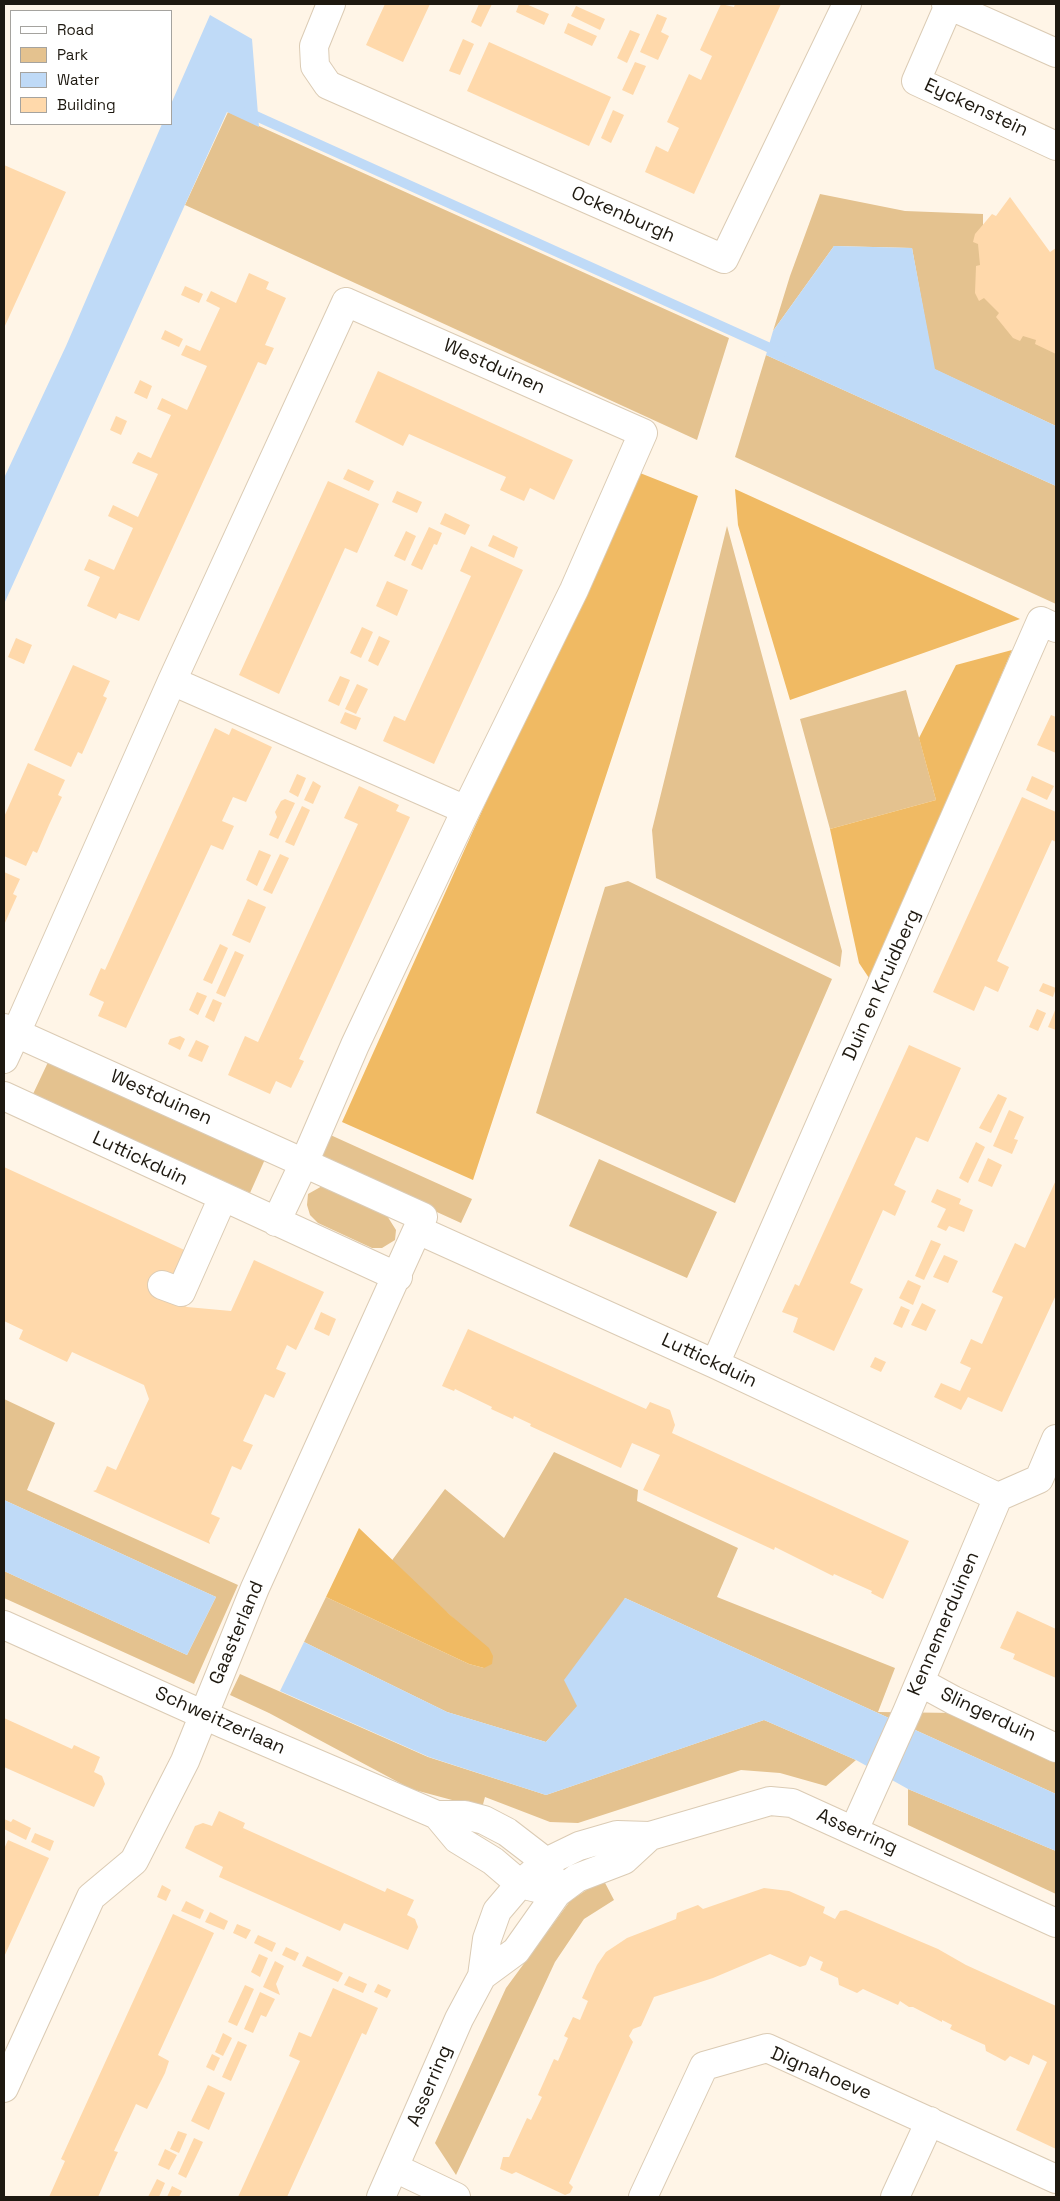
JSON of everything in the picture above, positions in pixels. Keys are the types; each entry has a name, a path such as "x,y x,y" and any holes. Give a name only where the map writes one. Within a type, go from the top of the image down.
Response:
{"street":[{"name":"Ockenburgh","path":"328,11 314,46 315,66 328,85 724,259 847,4"},
{"name":"Eyckenstein","path":"1056,53 947,4 916,81 1056,146"},
{"name":"Westduinen","path":"346,302 643,433 574,590 466,810 355,1045 304,1162 10,1030 346,302"},
{"name":"Duin en Kruidberg","path":"715,1364 1041,621 1056,628"},
{"path":"172,682 466,810"},
{"path":"4,1059 10,1030"},
{"name":"Luttickduin","path":"4,1096 398,1277"},
{"name":"Luttickduin","path":"304,1162 421,1223 998,1497"},
{"path":"276,1222 304,1162"},
{"path":"162,1285 181,1292 223,1197"},
{"name":"Gaasterland","path":"4,2088 91,1897 134,1862 185,1761 255,1588 421,1223"},
{"path":"998,1497 1039,1479 1056,1439"},
{"name":"Kennemerduinen","path":"854,1830 920,1682 998,1497"},
{"name":"Schweitzerlaan","path":"4,1625 203,1714 437,1815 465,1815 484,1820 506,1832 546,1862"},
{"name":"Slingerduin","path":"920,1682 953,1700 1056,1748"},
{"name":"Asserring","path":"381,2197 459,2019 482,1976 488,1939 498,1911 520,1884 546,1862 601,1838 617,1835 650,1836 770,1801 792,1803 1056,1923"},
{"name":"Schweitzerlaan","path":"437,1815 457,1838 493,1861 520,1884 557,1893"},
{"name":"Asserring","path":"482,1976 516,1951 557,1893 577,1878 624,1860 650,1836"},
{"path":"546,1862 557,1893"},
{"name":"Dignahoeve","path":"643,2197 704,2066 767,2048 1056,2179"},
{"path":"895,2197 930,2121"},
{"path":"395,2168 456,2197"}],"green space":[{"path":"228,112 729,338 697,440 185,205"},
{"path":"820,194 905,211 983,214 983,293 1038,331 1056,325 1056,426 934,369 912,248 834,246 773,331 790,276"},
{"path":"766,355 1056,486 1056,604 735,457"},
{"path":"727,526 842,951 840,967 656,878 652,830"},
{"path":"906,690 936,800 830,829 800,719"},
{"path":"628,881 832,979 735,1203 536,1113 605,887"},
{"path":"50,1058 266,1157 250,1193 33,1094"},
{"path":"326,1133 472,1199 461,1223 316,1157"},
{"path":"599,1159 717,1212 687,1278 569,1226"},
{"path":"324,1185 384,1211 396,1230 395,1240 382,1248 372,1248 318,1223 310,1215 307,1205 308,1194"},
{"path":"4,1399 55,1423 27,1490 238,1585 194,1684 4,1598 4,1571 187,1655 216,1597 4,1500"},
{"path":"554,1452 638,1490 637,1501 738,1548 717,1597 895,1668 878,1712 957,1713 1056,1758 1056,1794 625,1598 578,1706 546,1742 447,1712 304,1642 326,1597 469,1664 484,1668 452,1617 390,1563 445,1489 504,1538"},
{"path":"240,1674 428,1757 546,1795 764,1720 856,1760 826,1786 780,1773 741,1770 578,1823 550,1822 485,1797 482,1808 411,1789 269,1713 230,1695"},
{"path":"908,1789 1056,1851 1056,1894 908,1825"},
{"path":"603,1879 614,1900 584,1919 555,1962 456,2175 435,2143 506,1988 570,1901"}],"shaded area":[{"path":"635,471 698,496 473,1180 342,1122"},
{"path":"735,489 1020,619 790,700 738,525"},
{"path":"1012,650 871,981 859,963 830,829 936,800 919,738 956,665"},
{"path":"359,1528 449,1614 489,1648 493,1656 492,1664 484,1668 469,1664 326,1597"}],"water":[{"path":"210,15 252,39 259,127 227,112 4,604 4,478 66,346 162,125 172,125 172,102"},
{"path":"834,246 912,248 935,369 1056,426 1056,486 766,355 773,331"},
{"path":"4,1500 216,1597 187,1655 4,1571"},
{"path":"625,1598 1056,1794 1056,1851 908,1789 856,1760 764,1720 546,1795 429,1757 280,1691 304,1642 447,1712 546,1742 577,1706 564,1680"}],"building":[{"path":"385,4 430,4 403,62 366,45"},
{"path":"479,4 492,4 481,27 471,22"},
{"path":"519,4 526,4 549,14 544,25 516,12"},
{"path":"721,4 734,7 735,4 781,4 694,194 645,172 656,146 668,152 679,128 667,122 689,74 701,80 712,56 700,50"},
{"path":"576,6 605,19 600,30 571,16"},
{"path":"657,14 667,18 661,32 669,36 658,60 640,52"},
{"path":"568,23 597,36 592,46 564,33"},
{"path":"630,30 640,34 627,63 617,58"},
{"path":"463,39 474,44 460,75 449,71"},
{"path":"489,42 611,97 589,146 467,91"},
{"path":"635,62 646,66 633,95 622,90"},
{"path":"613,110 624,115 611,143 601,138"},
{"path":"4,165 66,192 4,328"},
{"path":"1010,197 1050,252 1056,248 1056,354 1035,344 1036,340 1023,336 1020,341 1013,338 996,317 999,313 984,298 979,301 975,293 976,266 980,265 978,244 973,242 975,234 992,214 996,216"},
{"path":"249,273 269,282 266,289 286,298 265,345 274,348 266,365 258,362 139,621 119,613 116,619 87,606 100,577 84,570 89,559 114,570 133,528 108,516 113,505 138,517 158,474 132,463 138,452 151,458 171,415 157,409 162,398 187,410 207,366 181,355 186,345 200,351 220,308 206,301 211,291 236,303"},
{"path":"185,286 203,294 199,303 181,295"},
{"path":"165,330 183,339 179,347 161,339"},
{"path":"378,371 573,460 554,500 530,488 524,501 500,490 506,477 409,434 403,446 355,422"},
{"path":"140,380 152,386 147,399 134,393"},
{"path":"116,416 127,421 121,435 110,430"},
{"path":"348,469 374,481 369,491 343,479"},
{"path":"328,481 379,504 357,553 345,548 279,694 239,675"},
{"path":"397,491 422,502 417,513 392,502"},
{"path":"445,513 470,525 465,535 440,524"},
{"path":"429,527 442,533 437,545 434,544 422,570 411,565"},
{"path":"406,531 416,536 405,561 394,556"},
{"path":"493,535 518,547 514,558 488,546"},
{"path":"471,546 523,570 434,764 383,741 394,716 405,721 449,625 471,576 460,571"},
{"path":"387,581 408,590 397,616 376,606"},
{"path":"362,627 373,632 361,658 350,653"},
{"path":"379,636 390,641 378,666 368,661"},
{"path":"16,638 32,645 24,664 8,657"},
{"path":"73,665 110,681 103,696 107,698 82,754 78,752 71,767 34,750"},
{"path":"340,676 350,680 339,706 328,701"},
{"path":"357,684 368,689 356,714 345,709"},
{"path":"345,712 361,718 356,730 340,723"},
{"path":"1051,715 1056,717 1056,753 1037,745"},
{"path":"215,728 229,735 232,728 272,747 246,802 233,797 222,821 234,826 223,850 211,845 126,1028 98,1016 104,1002 89,995 101,968 105,970"},
{"path":"28,763 65,780 58,795 62,797 37,853 33,851 26,866 4,856 4,817"},
{"path":"297,774 306,778 298,797 289,792"},
{"path":"1032,776 1054,786 1047,800 1026,790"},
{"path":"313,781 321,786 313,804 304,800"},
{"path":"359,786 399,805 396,811 410,817 299,1059 304,1061 291,1088 276,1081 270,1094 228,1075 245,1036 258,1042 358,824 344,818"},
{"path":"1022,797 1056,812 1056,842 1052,840 997,961 1009,967 998,992 985,986 974,1011 933,992"},
{"path":"285,799 295,803 278,839 269,835 277,817 275,812 281,801"},
{"path":"302,806 310,810 294,846 285,842"},
{"path":"259,850 271,855 257,886 246,880"},
{"path":"280,854 289,858 272,894 263,890"},
{"path":"4,872 20,879 13,894 17,896 4,925"},
{"path":"248,899 266,907 250,943 232,935"},
{"path":"220,944 228,948 212,984 203,980"},
{"path":"235,951 244,955 225,997 216,993"},
{"path":"1043,983 1056,988 1053,997 1039,991"},
{"path":"197,992 207,996 198,1015 189,1010"},
{"path":"213,999 222,1003 214,1022 205,1017"},
{"path":"1056,1008 1056,1030 1048,1027"},
{"path":"1037,1009 1046,1013 1038,1031 1029,1027"},
{"path":"180,1036 185,1039 180,1050 168,1044 170,1039"},
{"path":"196,1040 209,1046 202,1062 188,1056"},
{"path":"909,1045 961,1068 928,1142 916,1137 894,1185 906,1191 895,1216 883,1210 850,1283 863,1289 834,1351 793,1332 798,1318 782,1312 795,1284 799,1286"},
{"path":"998,1094 1007,1098 991,1133 979,1128"},
{"path":"1009,1110 1024,1117 1014,1139 1018,1140 1012,1154 993,1146"},
{"path":"976,1142 985,1147 968,1183 959,1178"},
{"path":"988,1158 1002,1165 992,1187 978,1181"},
{"path":"4,1167 191,1253 182,1304 187,1307 231,1311 254,1260 324,1292 296,1350 287,1345 276,1369 286,1373 274,1398 265,1394 243,1441 253,1445 241,1470 232,1466 211,1514 220,1518 209,1541 210,1544 93,1491 96,1490 107,1466 116,1470 149,1399 144,1385 72,1352 67,1362 19,1339 23,1330 4,1321"},
{"path":"1056,1180 1056,1295 1002,1412 968,1397 961,1410 934,1397 941,1383 960,1391 971,1368 960,1363 971,1339 982,1344 1003,1297 992,1292 1015,1243 1025,1248"},
{"path":"937,1189 961,1199 959,1204 973,1210 964,1232 949,1226 946,1231 937,1227 946,1209 931,1202"},
{"path":"931,1240 941,1244 924,1280 915,1276"},
{"path":"944,1255 958,1261 948,1283 933,1277"},
{"path":"908,1280 921,1286 913,1305 899,1298"},
{"path":"922,1303 936,1310 926,1331 911,1325"},
{"path":"901,1306 910,1310 902,1328 893,1324"},
{"path":"321,1312 336,1319 329,1336 314,1329"},
{"path":"468,1329 646,1409 650,1402 670,1410 675,1425 672,1433 909,1541 883,1599 871,1593 872,1591 834,1574 833,1576 775,1547 774,1550 643,1490 660,1455 632,1443 621,1468 530,1426 531,1424 514,1416 513,1419 455,1389 454,1391 442,1386"},
{"path":"875,1357 886,1362 881,1372 870,1367"},
{"path":"1017,1611 1056,1629 1056,1678 1013,1659 1015,1654 1000,1648"},
{"path":"4,1718 72,1749 74,1745 100,1757 94,1772 102,1776 105,1784 94,1807 4,1767"},
{"path":"219,1811 245,1823 243,1828 385,1892 387,1888 414,1900 407,1915 415,1919 418,1927 408,1950 344,1923 340,1931 219,1877 223,1867 185,1848 195,1826 203,1823 212,1826"},
{"path":"4,1819 11,1822 13,1819 31,1828 26,1840 4,1829"},
{"path":"35,1833 54,1841 50,1851 31,1842"},
{"path":"8,1840 49,1858 4,1957 4,1849"},
{"path":"162,1885 171,1890 166,1901 157,1897"},
{"path":"764,1888 789,1891 825,1907 823,1913 835,1919 840,1911 846,1910 938,1949 966,1965 1056,2006 1056,2149 1016,2130 1047,2062 1033,2055 1029,2065 1010,2056 1005,2061 986,2051 985,2045 950,2029 952,2025 942,2020 942,2022 900,2001 898,2005 863,1989 857,1993 839,1985 838,1978 820,1970 823,1962 810,1956 806,1965 800,1967 770,1954 713,1978 654,1997 641,2026 633,2029 629,2036 633,2042 569,2183 573,2187 570,2193 565,2195 516,2172 512,2174 500,2169 503,2157 509,2157 527,2118 531,2120 542,2097 538,2095 554,2059 558,2061 568,2038 564,2036 573,2017 580,2020 588,2001 582,1998 597,1965 606,1952 627,1938 676,1919 677,1913 698,1905 703,1909"},
{"path":"186,1901 204,1910 200,1919 181,1911"},
{"path":"210,1912 228,1921 224,1930 205,1922"},
{"path":"173,1914 214,1933 158,2055 169,2061 165,2073 147,2109 136,2104 114,2151 118,2152 98,2197 49,2197 65,2161 61,2159"},
{"path":"237,1924 251,1930 246,1939 233,1933"},
{"path":"258,1935 276,1943 272,1952 254,1943"},
{"path":"286,1947 299,1953 295,1961 282,1955"},
{"path":"259,1954 268,1958 260,1977 251,1972"},
{"path":"307,1956 343,1973 338,1982 302,1966"},
{"path":"275,1961 284,1966 276,1984 280,1995 263,1987"},
{"path":"349,1976 367,1984 363,1993 344,1985"},
{"path":"378,1984 391,1990 387,1998 374,1992"},
{"path":"245,1985 254,1989 237,2026 228,2022"},
{"path":"333,1988 378,2008 366,2035 362,2033 287,2197 238,2197 300,2061 289,2056 299,2032 311,2037"},
{"path":"260,1992 275,1999 266,2017 261,2015 253,2033 244,2029"},
{"path":"223,2033 232,2038 223,2056 215,2052"},
{"path":"238,2041 247,2045 231,2081 222,2077"},
{"path":"212,2054 220,2058 214,2071 206,2067"},
{"path":"208,2085 225,2093 209,2130 191,2121"},
{"path":"178,2131 187,2134 179,2153 170,2149"},
{"path":"194,2138 203,2142 186,2178 178,2174"},
{"path":"165,2149 177,2155 169,2170 158,2165"},
{"path":"157,2179 165,2183 159,2197 148,2197"},
{"path":"172,2186 182,2191 179,2197 167,2197"}],"waterway":[{"path":"247,112 781,353"}]}
